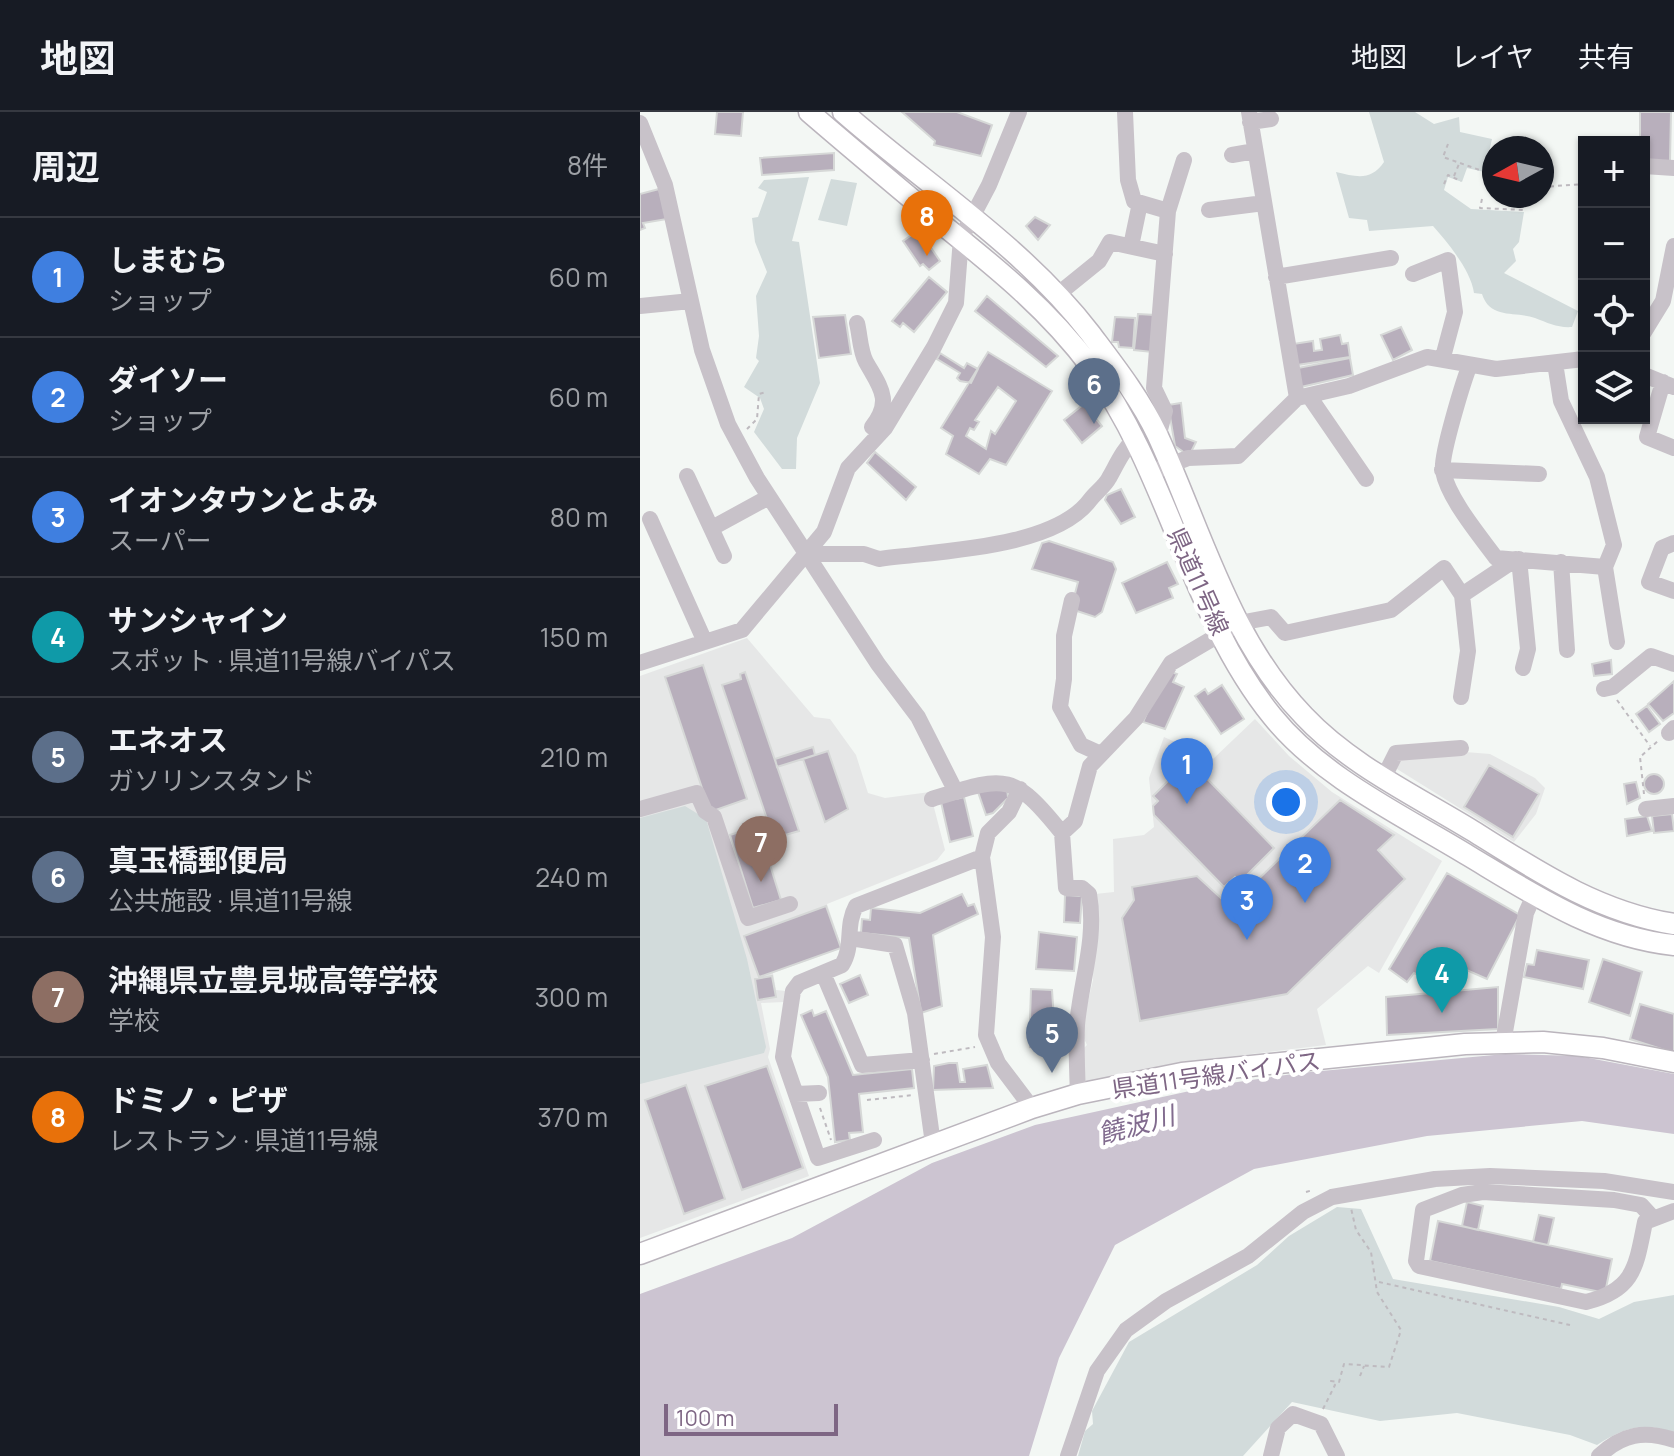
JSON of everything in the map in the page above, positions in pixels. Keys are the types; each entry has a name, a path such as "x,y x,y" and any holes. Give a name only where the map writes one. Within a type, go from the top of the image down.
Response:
{"main road":[{"name":"県道11号線","path":"843,112 1057,295 1118,372 1158,437 1161,467"},
{"name":"県道11号線","path":"822,116 1055,322 1105,386 1136,437 1161,467 1264,705 1305,750 1377,800 1534,895 1612,932 1674,945"},
{"name":"県道11号線","path":"1230,627 1306,718 1384,777 1580,895 1619,911 1674,924"},
{"name":"県道11号線バイパス","path":"640,1254 1032,1108 1078,1094 1182,1073 1503,1043 1543,1042 1603,1048 1674,1062"}],"street":[{"path":"640,643 644,662 742,630 824,532 848,468 885,428 934,347 956,303 961,238 989,185 1019,112"},
{"path":"1125,112 1128,180 1134,201 1168,211"},
{"path":"1271,119 1250,117 1276,277 1303,397 1366,479"},
{"path":"640,123 665,185 702,350 733,435 769,497 918,717 956,792"},
{"path":"1232,155 1255,151"},
{"path":"1158,437 1165,411 1154,388 1168,211 1184,160"},
{"path":"1650,166 1674,168"},
{"path":"1131,246 1140,203"},
{"path":"1209,210 1264,203"},
{"path":"1057,295 1099,261 1110,242 1165,254"},
{"path":"1650,317 1670,287 1674,246"},
{"path":"1276,277 1391,258"},
{"path":"1413,274 1448,260 1455,312 1443,357"},
{"path":"640,306 691,301"},
{"path":"857,323 865,359 880,381 885,403 881,416 858,439 865,447"},
{"path":"1161,467 1188,458 1238,456 1303,397 1349,386 1427,357 1443,357 1469,367 1496,369 1578,360"},
{"path":"1555,363 1561,401 1597,477 1614,545 1605,567 1617,642"},
{"path":"1469,367 1459,393 1442,470 1467,519 1496,558 1605,567"},
{"path":"1650,377 1669,385 1647,437 1674,448"},
{"path":"807,554 853,553 879,559 1018,541 1059,524 1090,500 1093,492 1108,482 1122,451 1136,437"},
{"path":"1442,470 1539,474"},
{"path":"687,476 724,556"},
{"path":"712,528 769,497"},
{"path":"650,519 705,642"},
{"path":"1674,543 1662,548 1649,582 1674,591"},
{"path":"1462,595 1518,559"},
{"path":"1518,559 1528,649 1523,668"},
{"path":"1561,562 1567,650"},
{"path":"1062,833 1075,821 1090,766 1136,718 1171,663 1230,627 1271,617 1285,633 1391,610 1444,568 1462,595 1468,651 1461,697"},
{"path":"1072,600 1064,636 1064,679 1060,707 1081,745 1101,754"},
{"path":"1609,692 1651,656 1674,664"},
{"path":"1384,777 1396,753 1461,748"},
{"path":"932,799 987,782 1011,782 1036,800 1062,833 1066,888 1082,888 1089,894 1093,914 1077,1024 1078,1094"},
{"path":"1020,789 1009,812 988,833 982,857 993,937 988,1045 1032,1108"},
{"path":"640,809 697,793 705,811 714,817 748,918 790,904"},
{"path":"1646,809 1674,806"},
{"path":"827,1182 782,1049 790,1000 799,983 842,965 848,956 851,915 856,906 867,898 982,857"},
{"path":"1503,1043 1526,913 1534,895"},
{"path":"850,938 895,945 915,1013 933,1144"},
{"path":"823,973 862,1065 921,1058"},
{"path":"796,1094 819,1093"},
{"path":"818,1158 874,1140"},
{"path":"1068,1456 1097,1371 1126,1330 1166,1301 1248,1256 1303,1212 1332,1197 1435,1179 1490,1176 1604,1181 1674,1192"},
{"path":"1652,1217 1641,1205 1614,1200 1483,1192 1462,1195 1423,1210 1416,1261 1419,1266 1586,1302 1609,1297 1634,1274 1645,1222 1674,1211"},
{"path":"1271,1456 1275,1434 1288,1418 1299,1415 1317,1421 1327,1432 1337,1456"},
{"path":"1599,1456 1630,1435 1647,1433 1674,1440"}],"path":[{"path":"1448,144 1443,157 1482,171"},
{"path":"1454,178 1460,163"},
{"path":"1444,184 1448,175 1461,181"},
{"path":"1554,186 1578,184"},
{"path":"1482,199 1480,208 1523,208"},
{"path":"733,435 754,424 759,394 766,392"},
{"path":"1609,692 1651,747"},
{"path":"1646,809 1640,757 1671,731"},
{"path":"921,1058 988,1045"},
{"path":"819,1093 820,1111 835,1152"},
{"path":"867,1100 926,1094"},
{"path":"1317,1421 1335,1385 1331,1381 1339,1382 1344,1364 1389,1367 1401,1330 1377,1292 1378,1282 1371,1252 1356,1230 1351,1208"},
{"path":"1378,1282 1570,1325"},
{"path":"1360,1376 1364,1365"}],"shaded area":[{"path":"1369,112 1415,112 1434,124 1459,117 1460,132 1482,137 1482,171 1467,168 1462,182 1448,177 1444,190 1471,209 1524,212 1519,242 1513,249 1516,261 1504,273 1578,311 1572,327 1491,308 1482,294 1474,293 1464,267 1433,226 1369,231 1367,220 1349,218 1336,172 1369,175 1384,162"},
{"path":"809,177 792,241 799,242 820,383 797,438 796,469 782,469 754,432 764,409 760,398 744,387 759,361 756,358 759,336 756,296 767,272 755,242 752,218 758,217 767,192 758,188 764,180"},
{"path":"831,179 857,183 847,226 818,220"},
{"path":"747,638 814,717 830,719 856,755 868,793 885,798 930,792 945,850 937,860 827,904 842,948 773,973 776,990 786,991 784,1002 761,1003 770,1049 768,1057 809,1176 640,1238 640,676"},
{"path":"1255,719 1289,756 1332,792 1442,861 1379,973 1368,966 1317,1009 1326,1045 1175,1063 1082,1083 1083,1049 1087,1045 1081,1032 1093,980 1095,894 1114,892 1113,839 1144,835 1154,827 1149,778 1164,737 1213,759"},
{"path":"1465,752 1490,754 1535,778 1545,788 1536,814 1514,842 1397,769 1399,760"},
{"path":"685,806 706,819 747,959 766,1047 764,1053 640,1084 640,818"},
{"path":"1337,1207 1361,1209 1393,1279 1559,1307 1599,1319 1634,1302 1674,1295 1674,1433 1653,1427 1634,1428 1597,1445 1570,1435 1457,1413 1380,1421 1292,1402 1243,1456 1078,1456 1085,1431 1093,1424 1092,1411 1129,1342 1257,1265 1289,1236"}],"water":[{"name":"饒波川","path":"1505,1054 1578,1056 1674,1074 1674,1134 1582,1121 1427,1136 1254,1169 1115,1245 1059,1358 1029,1456 640,1456 640,1294 792,1238 932,1163 1035,1125 1217,1085 1300,1073"}],"building":[{"path":"717,112 743,112 741,136 715,134"},
{"path":"902,112 957,112 992,125 981,156 934,145 935,141"},
{"path":"1640,112 1671,112 1670,161 1650,161 1650,136 1640,136"},
{"path":"834,153 834,170 762,175 760,158"},
{"path":"659,189 667,219 643,223 645,228 640,230 640,194"},
{"path":"1035,217 1050,225 1038,240 1026,226"},
{"path":"919,230 940,261 929,270 923,264 920,266 903,241"},
{"path":"929,277 947,292 914,332 903,323 900,327 892,321"},
{"path":"987,296 1058,356 1046,367 975,311"},
{"path":"1138,314 1155,315 1152,352 1134,350"},
{"path":"845,315 851,354 819,358 813,317"},
{"path":"1115,317 1135,318 1133,348 1119,347 1118,342 1112,342"},
{"path":"1401,327 1412,350 1393,360 1381,335"},
{"path":"1340,335 1342,344 1348,343 1350,357 1297,365 1293,344 1313,341 1314,351 1322,350 1320,339"},
{"path":"988,352 1052,391 1006,465 990,459 979,474 946,454 953,436 941,428","holes":["998,387 1016,401 995,434 991,431 986,449 966,436 970,428 974,430 979,422 975,420"]},
{"path":"940,353 964,368 967,363 978,369 971,383 960,381 957,378 960,373 937,359"},
{"path":"1350,358 1353,375 1301,387 1298,368"},
{"path":"1181,403 1185,438 1196,442 1189,456 1175,446 1168,405"},
{"path":"1084,404 1102,426 1082,443 1064,420"},
{"path":"875,452 916,487 906,500 867,463"},
{"path":"1121,489 1135,517 1121,524 1105,500 1107,495"},
{"path":"1049,541 1113,562 1116,569 1102,612 1095,617 1071,609 1078,582 1032,569 1042,543"},
{"path":"1167,562 1178,584 1169,588 1173,598 1136,613 1122,583"},
{"path":"1611,660 1612,674 1594,676 1592,664"},
{"path":"703,665 747,799 710,812 665,677"},
{"path":"1166,670 1177,674 1173,682 1184,687 1165,729 1143,722"},
{"path":"745,672 799,831 785,835 783,830 772,834 722,685 741,679 740,674"},
{"path":"1674,681 1674,713 1663,721 1648,704"},
{"path":"1222,685 1244,719 1221,734 1195,696 1205,689 1208,694"},
{"path":"1647,706 1660,724 1649,732 1636,714"},
{"path":"813,747 815,755 777,767 775,759"},
{"path":"828,751 848,809 825,822 803,759"},
{"path":"1189,760 1274,848 1240,882 1235,877 1224,887 1154,815 1153,806 1158,801 1153,796"},
{"path":"1489,765 1539,794 1513,837 1464,807"},
{"path":"1654,774 1661,777 1664,784 1661,791 1654,794 1647,791 1644,784 1647,777"},
{"path":"1636,782 1640,798 1627,804 1624,784"},
{"path":"1007,787 1008,798 993,813 986,815 978,792"},
{"path":"964,797 973,836 950,842 941,802"},
{"path":"1340,800 1394,835 1378,850 1405,879 1287,994 1140,1021 1122,918 1134,900 1132,887 1197,876 1223,900 1240,897"},
{"path":"1672,814 1674,831 1654,833 1652,816"},
{"path":"1647,816 1652,831 1627,836 1625,819"},
{"path":"756,820 781,900 753,908 730,835 745,830 743,824"},
{"path":"1447,873 1520,915 1487,979 1462,968 1454,981 1440,970 1431,981 1414,973 1407,982 1389,969"},
{"path":"962,894 968,906 974,904 978,914 933,935 942,1006 921,1013 909,938 861,933 862,919 870,920 871,908 920,913"},
{"path":"1065,895 1082,896 1080,923 1064,922"},
{"path":"826,906 841,948 759,977 744,936"},
{"path":"1039,932 1077,937 1074,971 1036,969"},
{"path":"1537,950 1589,960 1583,989 1524,977 1527,964 1534,965"},
{"path":"1603,959 1642,972 1630,1016 1589,1002"},
{"path":"860,975 868,995 849,1003 840,984"},
{"path":"772,976 776,997 758,1000 755,979"},
{"path":"1498,987 1498,1029 1387,1035 1386,997"},
{"path":"1031,989 1052,990 1054,1020 1030,1019"},
{"path":"1640,1004 1674,1014 1674,1053 1630,1039"},
{"path":"812,1010 814,1016 826,1011 853,1075 912,1069 914,1088 859,1094 863,1132 849,1133 850,1140 835,1142 828,1077 801,1015"},
{"path":"1031,1025 1049,1028 1049,1037 1057,1037 1057,1050 1030,1047"},
{"path":"957,1063 960,1082 965,1082 963,1069 987,1065 993,1088 933,1090 934,1066"},
{"path":"767,1066 803,1168 742,1190 705,1086"},
{"path":"686,1085 725,1199 684,1214 645,1100"},
{"path":"1467,1202 1483,1206 1478,1230 1462,1226"},
{"path":"1539,1215 1554,1218 1548,1245 1533,1242"},
{"path":"1438,1221 1612,1259 1605,1293 1562,1284 1561,1289 1430,1261"}],"place":[{"name":"ドミノ・ピザ","path":"927,256"},
{"name":"真玉橋郵便局","path":"1094,424"},
{"name":"しまむら","path":"1187,804"},
{"name":"沖縄県立豊見城高等学校","path":"761,882"},
{"name":"ダイソー","path":"1305,903"},
{"name":"イオンタウンとよみ","path":"1247,940"},
{"name":"サンシャイン","path":"1442,1013"},
{"name":"エネオス","path":"1052,1073"}]}
